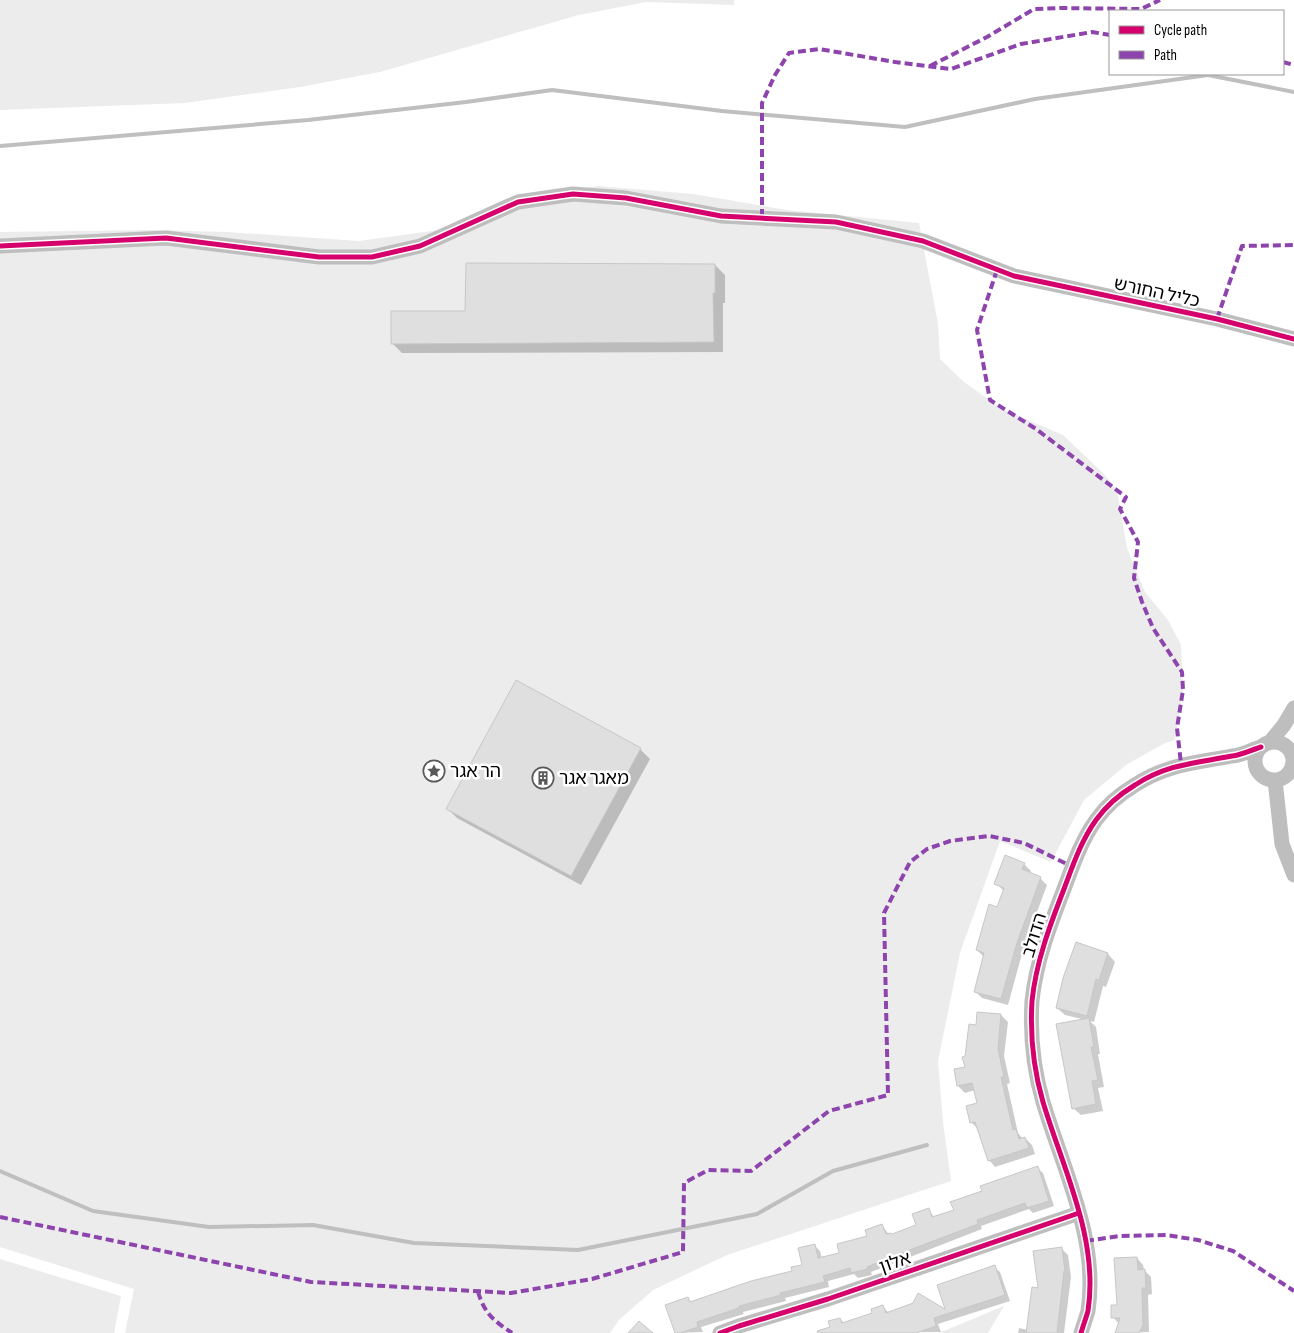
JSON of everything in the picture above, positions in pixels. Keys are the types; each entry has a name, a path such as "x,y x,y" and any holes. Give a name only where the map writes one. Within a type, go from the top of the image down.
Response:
{"street":[{"name":"כליל החורש","path":"0,246 166,238 319,257 372,257 420,246 518,202 573,194 626,198 721,216 836,222 923,241 1014,276 1218,319 1294,338"},
{"path":"1266,745 1277,742 1283,745 1292,755 1291,768 1281,778 1275,780 1268,779 1260,773 1254,761 1256,755 1284,725 1294,708"},
{"name":"הדולב","path":"1081,1333 1088,1312 1090,1280 1088,1250 1079,1213 1042,1100 1032,1031 1032,1001 1045,940 1080,847 1096,820 1114,800 1134,785 1157,772 1181,764 1234,756 1266,745"},
{"name":"הדולב","path":"1204,760 1238,762 1260,773"},
{"path":"1275,780 1282,844 1294,874"},
{"name":"אלון","path":"720,1333 828,1299 1079,1213"}],"shaded area":[{"path":"0,0 734,0 734,5 646,2 579,15 380,72 300,87 185,103 0,110"},
{"path":"598,186 693,194 787,210 919,223 938,324 940,359 964,382 1002,409 1063,435 1104,474 1117,490 1127,548 1145,592 1168,620 1181,645 1183,690 1175,740 1165,743 1126,765 1084,800 1051,862 1000,841 960,953 938,1061 943,1122 951,1181 727,1255 653,1290 619,1320 610,1333 125,1333 134,1289 0,1247 0,232 152,230 227,232 359,241 439,230 503,200"},
{"path":"0,1259 121,1296 114,1333 0,1333"},
{"path":"1004,1306 988,1333 939,1333"}],"building":[{"path":"466,263 715,264 715,293 713,293 714,342 391,344 391,311 465,311"},
{"name":"מאגר אגר","path":"516,680 641,748 571,876 446,809"},
{"path":"1005,855 1025,863 1022,869 1041,877 1017,943 1001,999 974,992 984,953 976,950 989,904 997,907 1004,888 994,884"},
{"path":"1076,942 1108,953 1099,980 1096,979 1087,1016 1056,1008 1063,978"},
{"path":"977,1012 1001,1014 998,1049 1004,1077 1001,1077 1013,1130 1016,1129 1019,1139 1025,1137 1029,1148 988,1161 975,1122 970,1123 966,1106 977,1103 972,1083 957,1086 954,1069 965,1067 962,1057 965,1056 969,1024 976,1025"},
{"path":"1089,1018 1094,1047 1091,1047 1098,1080 1092,1081 1096,1104 1072,1109 1056,1024"},
{"path":"1038,1166 1049,1201 1027,1208 1025,1203 977,1220 978,1224 899,1254 867,1267 867,1269 851,1273 850,1268 823,1276 825,1282 780,1293 781,1295 739,1306 739,1308 697,1322 698,1327 675,1333 665,1305 688,1297 690,1302 751,1281 792,1271 791,1267 802,1265 798,1248 815,1244 818,1258 839,1253 837,1244 867,1236 865,1230 882,1224 886,1234 892,1234 916,1225 912,1214 929,1208 932,1217 954,1210 950,1202 982,1191 980,1186"},
{"path":"1062,1247 1065,1271 1057,1333 1026,1333 1032,1287 1038,1288 1033,1251"},
{"path":"1137,1257 1138,1270 1145,1269 1146,1288 1142,1288 1143,1325 1139,1333 1115,1333 1120,1318 1111,1318 1111,1305 1117,1305 1114,1258"},
{"path":"995,1265 1005,1295 934,1318 936,1326 916,1333 818,1333 817,1331 830,1327 828,1321 840,1318 842,1323 872,1313 871,1309 883,1305 886,1313 913,1303 918,1293 945,1309 937,1285"},
{"path":"639,1321 653,1333 628,1333"}],"waterway":[{"path":"0,146 308,120 552,90 722,111 905,127 1035,99 1208,75 1294,92"},
{"path":"0,1171 93,1211 209,1227 313,1225 414,1243 578,1250 757,1214 833,1171 927,1145"}],"marked path":[{"path":"930,66 987,37 1034,9 1141,9 1160,0"},
{"path":"762,217 762,103 775,75 789,53 819,49 951,69 1021,44 1092,32 1109,35"},
{"path":"1284,62 1294,65"},
{"path":"1217,319 1242,246 1294,245"},
{"path":"997,270 977,330 990,400 1036,429 1126,497 1120,509 1138,542 1134,578 1153,628 1182,672 1183,690 1177,728 1181,764"},
{"path":"0,1217 311,1282 511,1293 592,1279 683,1252 684,1183 708,1170 751,1171 829,1111 888,1095 884,913 910,862 927,849 950,841 989,836 1024,843 1073,867"},
{"path":"1086,1241 1119,1236 1166,1235 1198,1240 1233,1251 1294,1291"},
{"path":"478,1292 490,1316 512,1333"}],"cycle path":[{"path":"0,246 166,238 319,257 372,257 420,246 518,202 573,194 626,198 721,216 836,222 923,241 1014,276 1217,319 1294,339"},
{"path":"1081,1333 1088,1311 1090,1284 1084,1231 1043,1102 1033,1052 1032,1001 1044,944 1074,862 1091,828 1104,810 1124,792 1147,778 1170,768 1239,755 1261,747"},
{"path":"720,1333 828,1299 1079,1213"}],"place":[{"name":"הר אגר","path":"434,771"},
{"name":"מאגר אגר","path":"543,778"}]}
